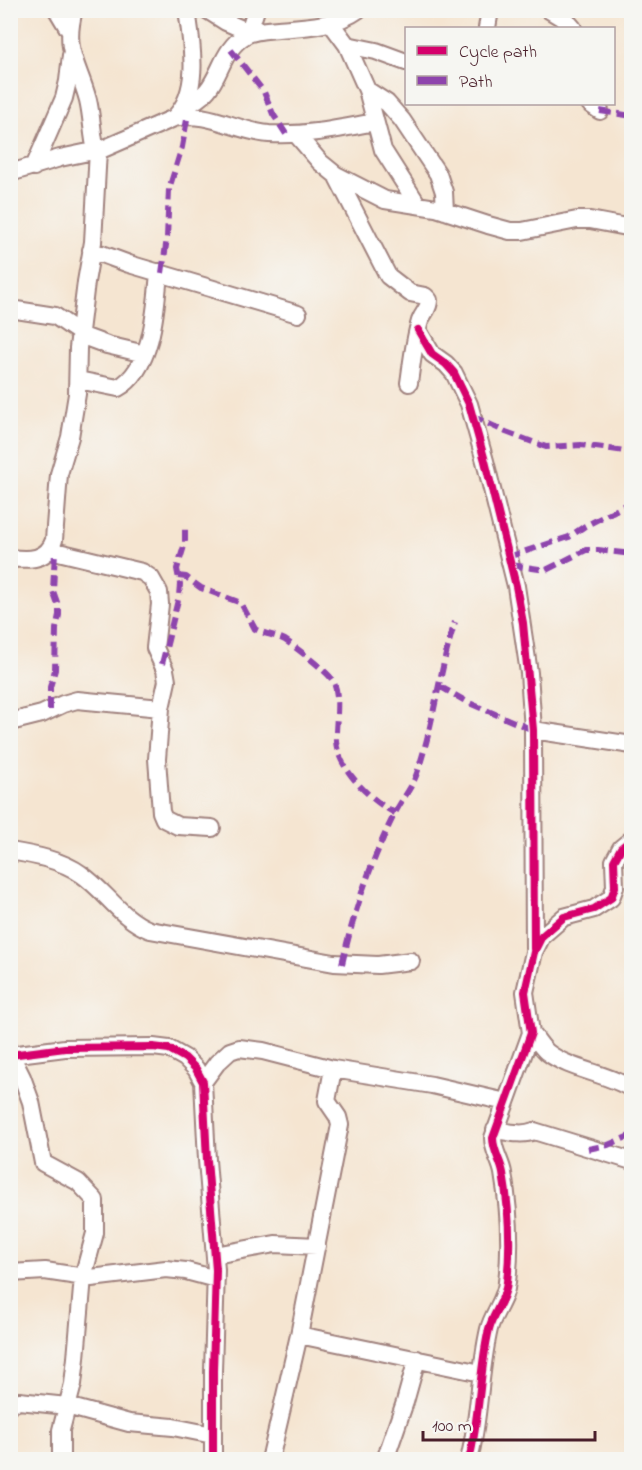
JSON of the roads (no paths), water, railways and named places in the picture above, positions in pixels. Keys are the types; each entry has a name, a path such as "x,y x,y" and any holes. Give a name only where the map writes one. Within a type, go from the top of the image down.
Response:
{"street":[{"path":"57,10 69,30"},
{"path":"34,167 64,98 71,56 69,30 74,10"},
{"path":"179,112 188,98 192,76 187,10"},
{"path":"207,10 248,33 330,22 347,18 358,10"},
{"path":"10,173 60,158 97,151 179,112 204,95 225,56 248,33 256,10"},
{"path":"487,27 490,10"},
{"path":"549,10 572,27"},
{"path":"330,22 346,45 367,90 383,150 418,205"},
{"path":"346,45 376,51 405,62"},
{"path":"50,550 55,532 59,474 74,415 80,334 91,250 97,151 89,103 71,56"},
{"path":"367,90 387,103 402,120 438,174 444,192 445,211"},
{"path":"179,112 248,131 270,134 327,132 375,122"},
{"path":"296,134 320,162 336,175 385,200 445,211 510,231 583,220 632,228"},
{"path":"336,175 388,276 410,292 425,296 429,300 428,308 420,319 409,383"},
{"path":"91,250 298,314"},
{"path":"78,380 118,388 129,378 145,354 153,328 159,272"},
{"path":"10,309 55,316 80,334 106,345 145,354"},
{"path":"418,330 432,354 446,363 454,373 469,404 521,614 529,673 533,730 534,952 525,992 531,1033 495,1130 493,1144 503,1171 505,1192 507,1284 489,1328 470,1460"},
{"path":"10,558 33,559 50,550 142,572 155,585 159,592 160,604 155,648 165,670 167,681 161,708 157,759 161,812 164,819 178,826 212,828"},
{"path":"10,722 42,714 77,700 161,708"},
{"path":"533,730 632,746"},
{"path":"534,952 542,936 564,917 594,909 611,898 615,887 614,861 621,848 632,839"},
{"path":"10,851 44,858 82,874 130,919 150,930 334,963 378,965 411,961"},
{"path":"531,1033 546,1051 557,1058 591,1073 619,1081 632,1089"},
{"path":"61,1460 61,1430 76,1358 82,1277 95,1233 95,1200 78,1182 43,1163 31,1102 11,1055 65,1048 153,1047 169,1049 185,1058 196,1069 203,1082 216,1279 213,1460"},
{"path":"203,1082 217,1063 239,1048 263,1051 333,1069 432,1085 506,1102"},
{"path":"270,1460 299,1335 340,1125 338,1117 327,1101 333,1069"},
{"path":"495,1130 518,1134 528,1134 534,1131 632,1161"},
{"path":"215,1255 275,1244 317,1246"},
{"path":"10,1273 45,1271 82,1277 106,1277 166,1269 186,1271 216,1279"},
{"path":"299,1335 481,1373"},
{"path":"385,1460 417,1359"},
{"path":"10,1405 19,1401 67,1406 129,1423 193,1430 213,1435"}]}
